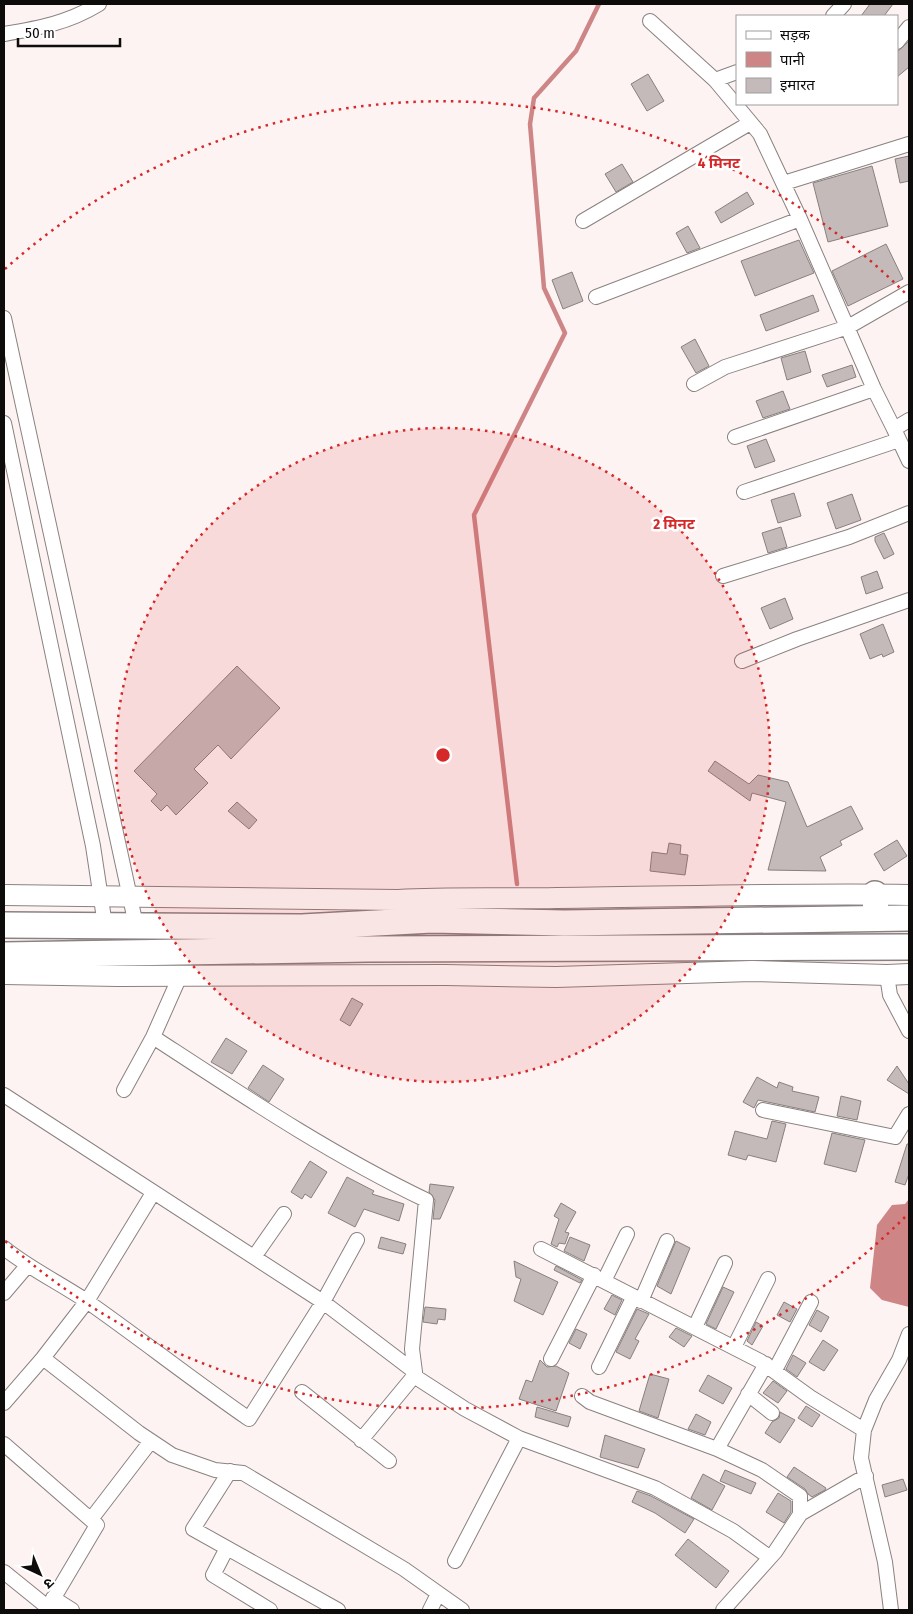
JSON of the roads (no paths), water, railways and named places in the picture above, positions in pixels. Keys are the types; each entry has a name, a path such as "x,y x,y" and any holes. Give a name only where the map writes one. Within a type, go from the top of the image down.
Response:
{"highway":[{"path":"4,925 302,927 432,920 564,923 876,906 909,918"},
{"path":"4,955 368,949 909,948"}],"street":[{"path":"4,34 53,26 80,16 99,4"},
{"path":"834,15 844,4"},
{"path":"650,21 715,80 760,134 784,183 874,389 909,462"},
{"path":"898,41 909,27"},
{"path":"715,80 736,72"},
{"path":"583,221 750,123"},
{"path":"784,183 909,144"},
{"path":"596,297 800,219"},
{"path":"694,384 725,367 848,327 909,292"},
{"path":"4,318 136,926"},
{"path":"734,437 874,389"},
{"path":"744,492 897,434 909,420"},
{"path":"4,423 94,846 104,925"},
{"path":"723,576 849,537 909,513"},
{"path":"742,662 797,639 909,600"},
{"path":"4,895 398,900 455,897 556,898 762,894 876,906 909,895"},
{"path":"4,974 556,977 752,971 909,974"},
{"path":"887,975 890,994 909,1031"},
{"path":"124,1090 153,1037 180,976"},
{"path":"153,1037 300,1131 382,1179 426,1200 412,1349 414,1374 361,1440"},
{"path":"4,1095 323,1302 414,1374 465,1409 519,1438 655,1488 733,1531 769,1558"},
{"path":"762,1110 895,1137 909,1114"},
{"path":"4,1403 43,1358 86,1301 153,1193"},
{"path":"254,1258 284,1214"},
{"path":"551,1359 627,1234"},
{"path":"4,1248 27,1266 86,1301 249,1419 323,1302 357,1240"},
{"path":"599,1367 637,1300 667,1241"},
{"path":"541,1249 599,1278 637,1300 695,1327 771,1367 810,1396 864,1430"},
{"path":"695,1327 725,1263"},
{"path":"4,1293 27,1266"},
{"path":"734,1347 768,1279"},
{"path":"717,1449 748,1394 771,1367 811,1302"},
{"path":"891,1610 885,1562 861,1458 864,1430 876,1400 899,1360 909,1334"},
{"path":"43,1358 172,1455 215,1470 243,1473 404,1569 462,1610"},
{"path":"302,1392 389,1461"},
{"path":"748,1394 772,1414"},
{"path":"582,1396 590,1402 717,1449 762,1470 800,1496 801,1513"},
{"path":"455,1561 519,1438"},
{"path":"92,1518 151,1441"},
{"path":"4,1444 92,1518 97,1525 51,1605"},
{"path":"230,1471 193,1529 338,1610"},
{"path":"724,1610 769,1558 801,1513 866,1476"},
{"path":"228,1548 213,1575 270,1610"},
{"path":"4,1572 51,1605 72,1610"},
{"path":"430,1610 438,1594"}],"water":[{"path":"909,1199 909,1307 882,1300 870,1288 877,1225 892,1205 905,1204"}],"waterway":[{"path":"517,884 474,515 565,333 544,288 530,124 534,98 576,51 599,4"}]}
